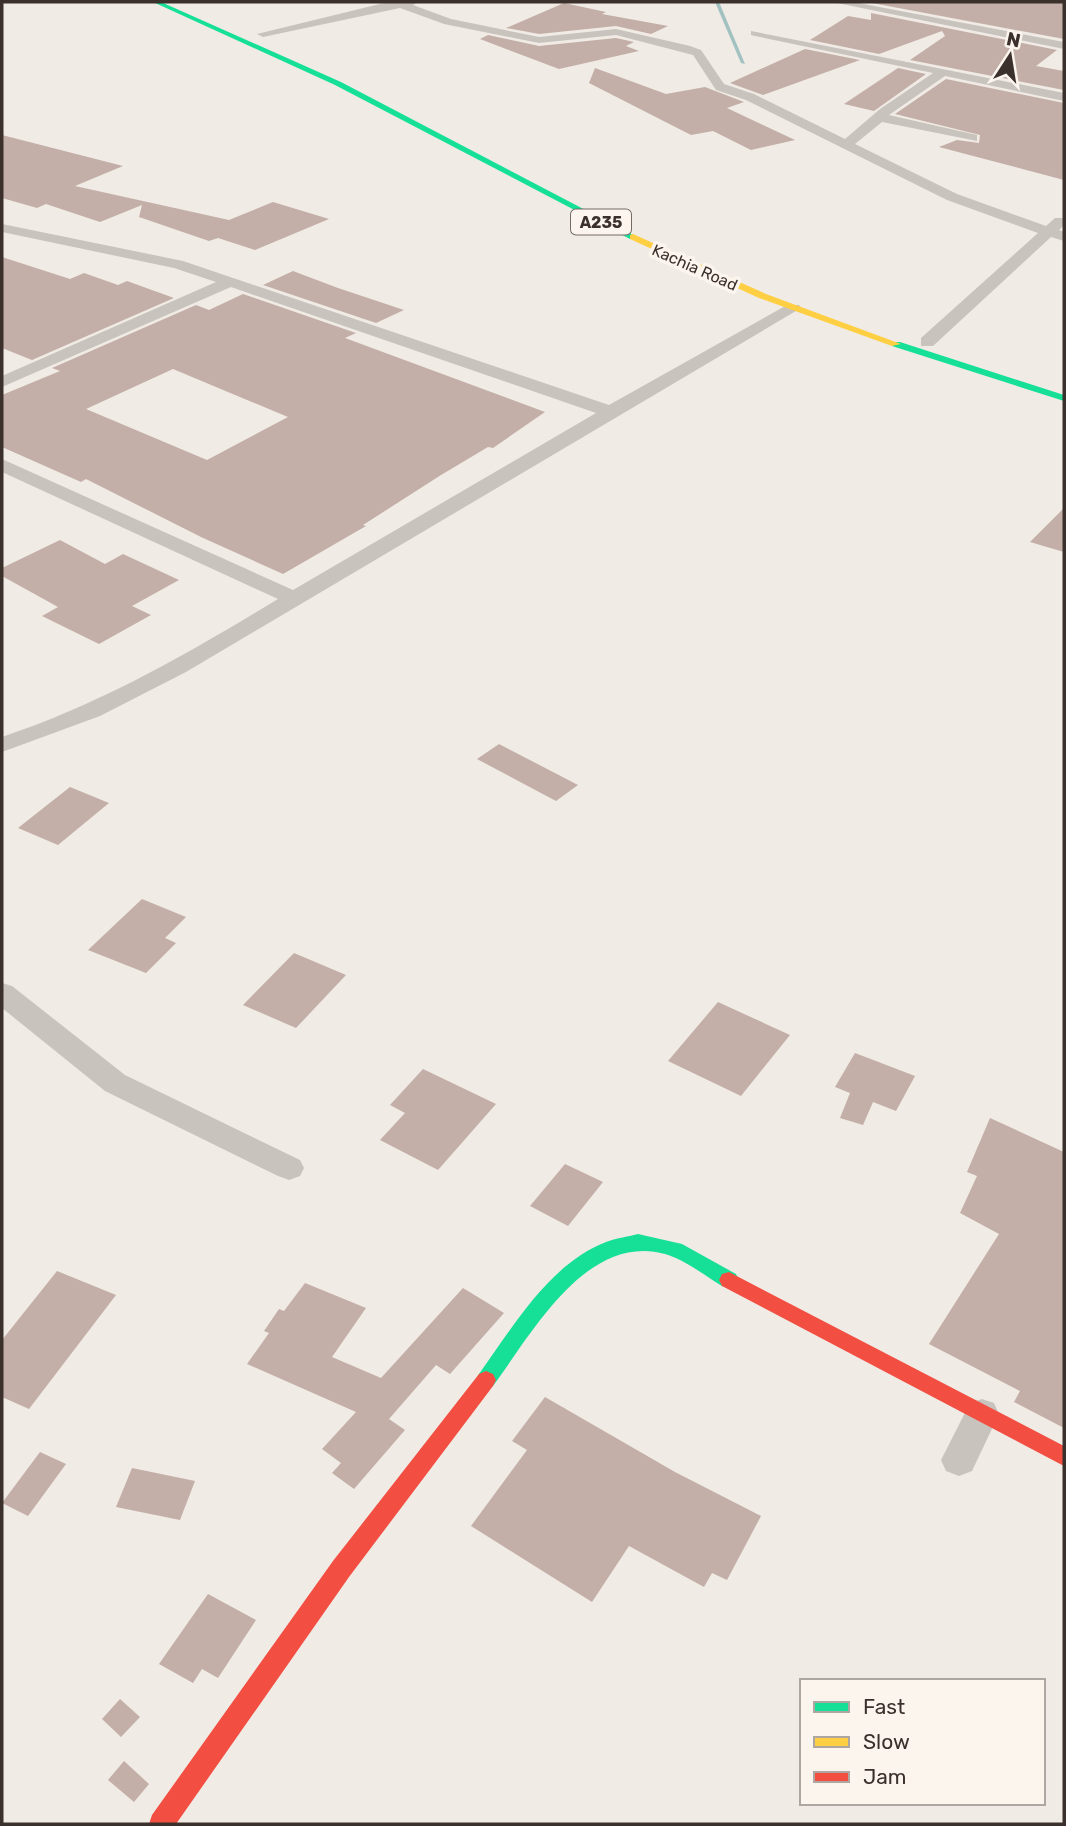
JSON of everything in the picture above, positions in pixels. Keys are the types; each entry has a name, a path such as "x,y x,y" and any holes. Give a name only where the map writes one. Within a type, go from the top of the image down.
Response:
{"main road":[{"name":"Kachia Road","path":"156,2 234,33 313,71 679,261 793,308 925,355 1064,398"},
{"name":"Kachia Road","path":"183,2 263,34 676,242 827,306 927,342 1064,383"},
{"path":"161,1824 341,1569 559,1284 604,1247 626,1240 667,1247 1064,1457"}],"street":[{"path":"263,34 415,2"},
{"path":"837,2 949,18 1064,46"},
{"path":"398,4 448,22 539,40 616,32 685,48 697,53 720,87 750,97 952,197 1057,234"},
{"path":"755,33 1064,97"},
{"path":"847,144 883,117 885,112 943,72"},
{"path":"883,117 890,121 972,138"},
{"path":"927,342 1057,234 1064,217"},
{"path":"2,228 144,255 608,411"},
{"path":"2,382 230,282"},
{"path":"2,745 38,734 128,693 608,411 793,308"},
{"path":"2,466 293,598"},
{"path":"2,993 115,1083 289,1167"},
{"path":"959,1460 982,1414"}],"building":[{"path":"1064,2 1064,39 872,3"},
{"path":"564,3 606,12 602,14 668,26 651,34 616,26 539,34 506,28"},
{"path":"871,13 1057,50 1036,66 1064,71 1064,90 910,60 945,36 942,31 879,54 810,40 848,16 871,20"},
{"path":"488,35 539,46 616,38 634,42 626,46 639,51 559,69 480,39"},
{"path":"805,49 860,60 763,95 730,83"},
{"path":"595,68 666,94 705,87 744,102 727,108 795,140 751,150 713,131 691,135 589,83"},
{"path":"898,68 926,74 874,111 844,104"},
{"path":"946,79 1064,103 1064,180 939,147 957,140 979,143 980,135 895,114"},
{"path":"2,135 123,166 75,186 229,220 273,202 329,219 255,250 218,238 209,241 139,217 142,205 100,222 46,204 37,208 2,198"},
{"path":"2,257 70,279 84,273 118,285 127,281 174,298 32,360 2,348"},
{"path":"293,271 404,310 376,323 263,285"},
{"path":"243,294 356,333 345,338 545,412 493,448 488,447 441,475 363,525 366,526 283,574 201,537 86,479 81,482 2,447 2,395 60,371 52,368 196,305 209,310","holes":["173,369 288,417 207,460 86,409"]},
{"path":"1064,508 1064,552 1030,542"},
{"path":"60,540 105,564 123,554 179,580 132,606 151,615 99,644 42,616 58,607 2,576 2,568"},
{"path":"499,744 578,785 556,801 477,759"},
{"path":"70,787 109,803 58,845 18,828"},
{"path":"142,899 186,917 165,938 176,943 146,973 88,950"},
{"path":"294,953 346,975 296,1028 243,1005"},
{"path":"718,1002 790,1035 741,1096 668,1061"},
{"path":"855,1053 915,1076 896,1111 873,1102 863,1125 840,1118 850,1093 835,1087"},
{"path":"423,1069 496,1104 438,1170 380,1140 405,1113 390,1105"},
{"path":"990,1118 1064,1152 1064,1428 1014,1402 1020,1391 929,1344 999,1234 960,1213 977,1176 967,1172"},
{"path":"565,1164 603,1182 568,1226 530,1206"},
{"path":"57,1271 116,1295 29,1409 2,1397 2,1340"},
{"path":"305,1283 366,1308 332,1357 381,1378 463,1288 504,1313 450,1374 436,1365 389,1419 405,1430 354,1489 332,1473 341,1463 322,1449 356,1412 247,1364 269,1333 264,1331 279,1309 284,1311"},
{"path":"545,1397 675,1472 761,1516 727,1580 712,1573 704,1587 629,1546 592,1602 471,1526 527,1450 512,1441"},
{"path":"40,1452 66,1464 28,1516 2,1503"},
{"path":"132,1468 195,1481 180,1520 116,1507"},
{"path":"208,1594 256,1620 218,1678 202,1669 193,1683 159,1664"},
{"path":"120,1699 140,1717 121,1737 102,1719"},
{"path":"124,1761 149,1784 134,1802 108,1780"}],"waterway":[{"path":"717,2 743,63"}],"traffic: fast":[{"path":"156,2 338,84 633,237"},
{"path":"896,344 1064,398"},
{"path":"486,1380 540,1307 562,1283 585,1262 610,1248 638,1242 667,1247 729,1280"}],"traffic: slow":[{"path":"633,237 762,296 896,344"}],"traffic: jam":[{"path":"729,1280 1064,1457"},
{"path":"161,1824 341,1569 486,1380"}]}
